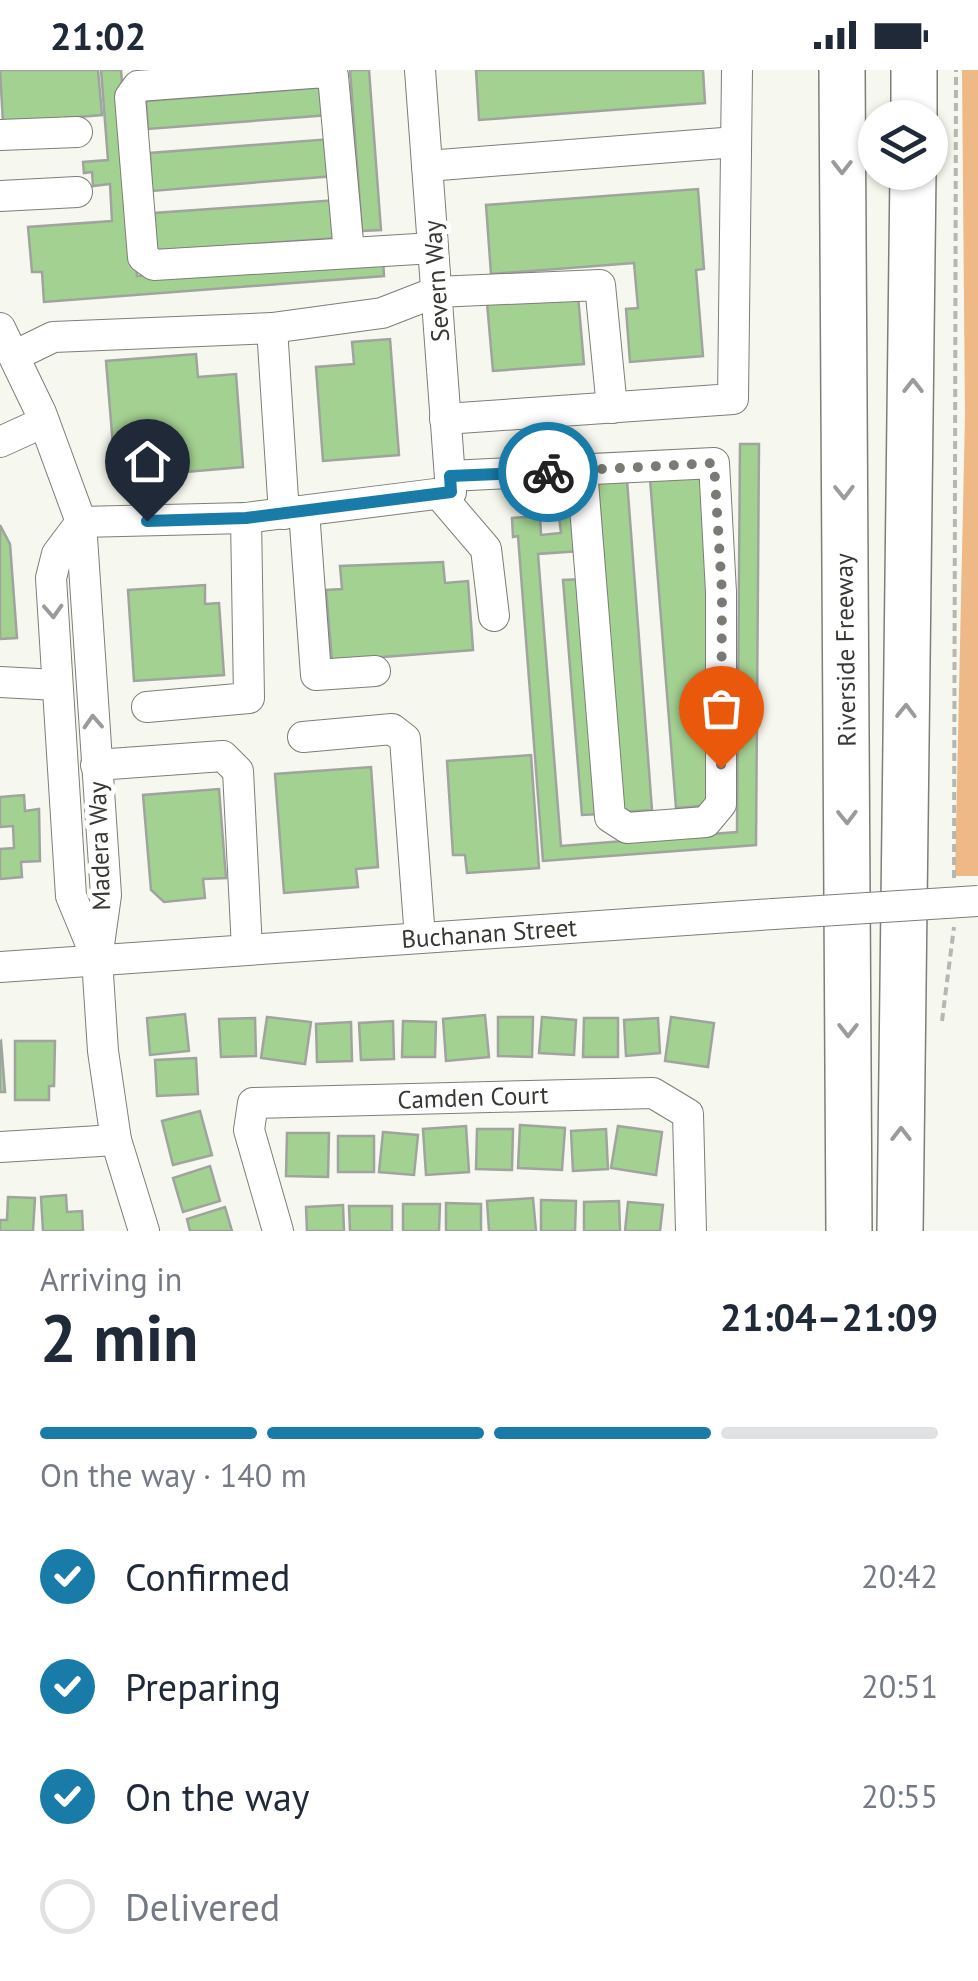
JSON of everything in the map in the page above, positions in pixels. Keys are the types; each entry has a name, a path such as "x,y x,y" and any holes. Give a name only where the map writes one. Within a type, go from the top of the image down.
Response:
{"highway":[{"name":"Riverside Freeway","path":"842,70 848,1231"},
{"path":"914,70 914,100"},
{"path":"900,1231 914,190"}],"street":[{"name":"Severn Way","path":"420,70 446,419 447,488"},
{"path":"446,419 733,399 737,70"},
{"path":"349,253 334,76 325,72 138,86 130,97 143,257 154,265 433,248"},
{"path":"0,136 77,132"},
{"path":"427,166 736,142"},
{"path":"0,196 77,192"},
{"path":"14,356 53,337 272,328 382,313 436,292 600,285 612,408"},
{"name":"Madera Way","path":"0,328 44,422 81,522 106,895 97,959"},
{"path":"272,328 316,675 375,671"},
{"path":"0,442 44,422"},
{"path":"81,522 246,518 582,470 714,463 722,592 721,804 706,822 627,828 610,817 582,470"},
{"path":"447,488 486,549 494,616"},
{"path":"147,707 249,698 246,518"},
{"name":"Madera Way","path":"81,522 56,554 51,578 71,896 97,959"},
{"path":"0,682 57,685"},
{"path":"303,737 392,729 405,739 420,938"},
{"path":"96,766 223,756 238,770 247,949"},
{"name":"Buchanan Street","path":"0,967 962,903"},
{"path":"97,959 103,1050 116,1140 144,1231"},
{"name":"Camden Court","path":"278,1231 256,1167 249,1130 253,1103 653,1092 688,1114 691,1231"},
{"path":"0,1147 116,1140"}],"path":[{"path":"942,1022 962,903 956,70"}],"shaded area":[{"path":"962,70 978,70 978,876 955,876 965,415"}],"building":[{"path":"0,70 98,70 102,115 3,123"},
{"path":"101,70 121,70 137,276 383,258 384,276 44,302 42,272 32,272 28,227 112,221 110,184 93,186 92,172 84,173 83,162 108,160"},
{"path":"350,70 369,70 381,230 362,231"},
{"path":"476,70 703,70 705,103 479,120"},
{"path":"327,87 329,115 148,129 146,101"},
{"path":"331,139 334,176 152,191 150,153"},
{"path":"698,189 704,269 696,270 703,356 630,362 626,309 638,308 634,263 491,274 486,205"},
{"path":"337,200 339,238 157,251 154,213"},
{"path":"578,296 584,364 493,371 487,303"},
{"path":"390,339 399,455 323,461 316,367 354,364 352,342"},
{"path":"196,354 198,377 236,374 243,467 139,476 137,457 114,458 106,361"},
{"path":"740,444 759,444 756,845 543,861 518,536 513,537 512,518 540,516 541,535 561,533 559,517 545,518 539,510 537,487 562,486 564,495 576,494 580,551 538,554 561,846 737,832"},
{"path":"707,475 714,691 705,692 713,805 676,808 650,479"},
{"path":"627,480 652,810 623,812 598,483"},
{"path":"0,525 10,544 17,638 0,639"},
{"path":"443,562 445,583 468,581 473,650 332,661 326,590 342,589 340,566"},
{"path":"583,579 600,814 582,815 563,580"},
{"path":"205,585 205,604 219,603 224,675 134,681 128,590"},
{"path":"531,755 539,868 467,873 465,855 453,855 447,761"},
{"path":"371,767 378,867 356,869 358,887 284,893 275,774"},
{"path":"219,789 226,878 203,879 205,898 164,902 151,890 143,795"},
{"path":"24,795 25,811 39,809 40,861 21,862 22,877 0,879 0,849 14,848 13,826 0,827 0,797"},
{"path":"185,1014 189,1051 150,1055 147,1018"},
{"path":"485,1015 489,1057 446,1061 443,1019"},
{"path":"267,1017 311,1022 305,1064 261,1058"},
{"path":"498,1017 533,1017 532,1057 498,1056"},
{"path":"542,1017 576,1020 574,1055 539,1053"},
{"path":"671,1017 714,1023 708,1067 665,1061"},
{"path":"255,1018 256,1056 221,1057 219,1019"},
{"path":"584,1018 618,1018 618,1057 583,1057"},
{"path":"658,1018 660,1053 626,1056 624,1020"},
{"path":"393,1021 394,1059 361,1060 359,1023"},
{"path":"403,1021 436,1022 435,1057 402,1057"},
{"path":"351,1022 352,1061 317,1062 316,1024"},
{"path":"1,1041 5,1092 0,1092"},
{"path":"15,1041 55,1041 54,1086 49,1086 49,1100 15,1100"},
{"path":"196,1058 198,1094 157,1096 155,1060"},
{"path":"200,1111 212,1155 173,1165 162,1121"},
{"path":"520,1125 565,1128 562,1170 518,1168"},
{"path":"466,1126 469,1172 426,1175 423,1129"},
{"path":"618,1126 662,1132 656,1175 611,1168"},
{"path":"477,1129 513,1129 512,1170 476,1169"},
{"path":"606,1129 608,1169 573,1171 571,1131"},
{"path":"383,1132 418,1135 414,1175 379,1172"},
{"path":"287,1133 329,1133 328,1177 286,1176"},
{"path":"338,1136 374,1136 374,1172 338,1172"},
{"path":"210,1166 220,1201 183,1212 173,1178"},
{"path":"66,1195 67,1212 82,1211 83,1231 43,1231 41,1197"},
{"path":"8,1197 35,1198 33,1231 0,1231 0,1220 7,1220"},
{"path":"533,1198 536,1231 489,1231 487,1201"},
{"path":"541,1200 576,1201 575,1231 541,1231"},
{"path":"619,1201 620,1231 584,1231 584,1202"},
{"path":"628,1202 663,1205 660,1231 625,1231"},
{"path":"446,1203 481,1204 481,1231 446,1231"},
{"path":"403,1204 440,1204 439,1231 403,1231"},
{"path":"343,1205 344,1231 307,1231 306,1207"},
{"path":"349,1206 392,1206 392,1231 350,1231"},
{"path":"225,1207 232,1231 190,1231 187,1219"}],"way so far":[{"path":"548,472 714,463 722,592 721,768"}],"route":[{"path":"147,521 284,514 451,492 450,476 548,472"}]}
